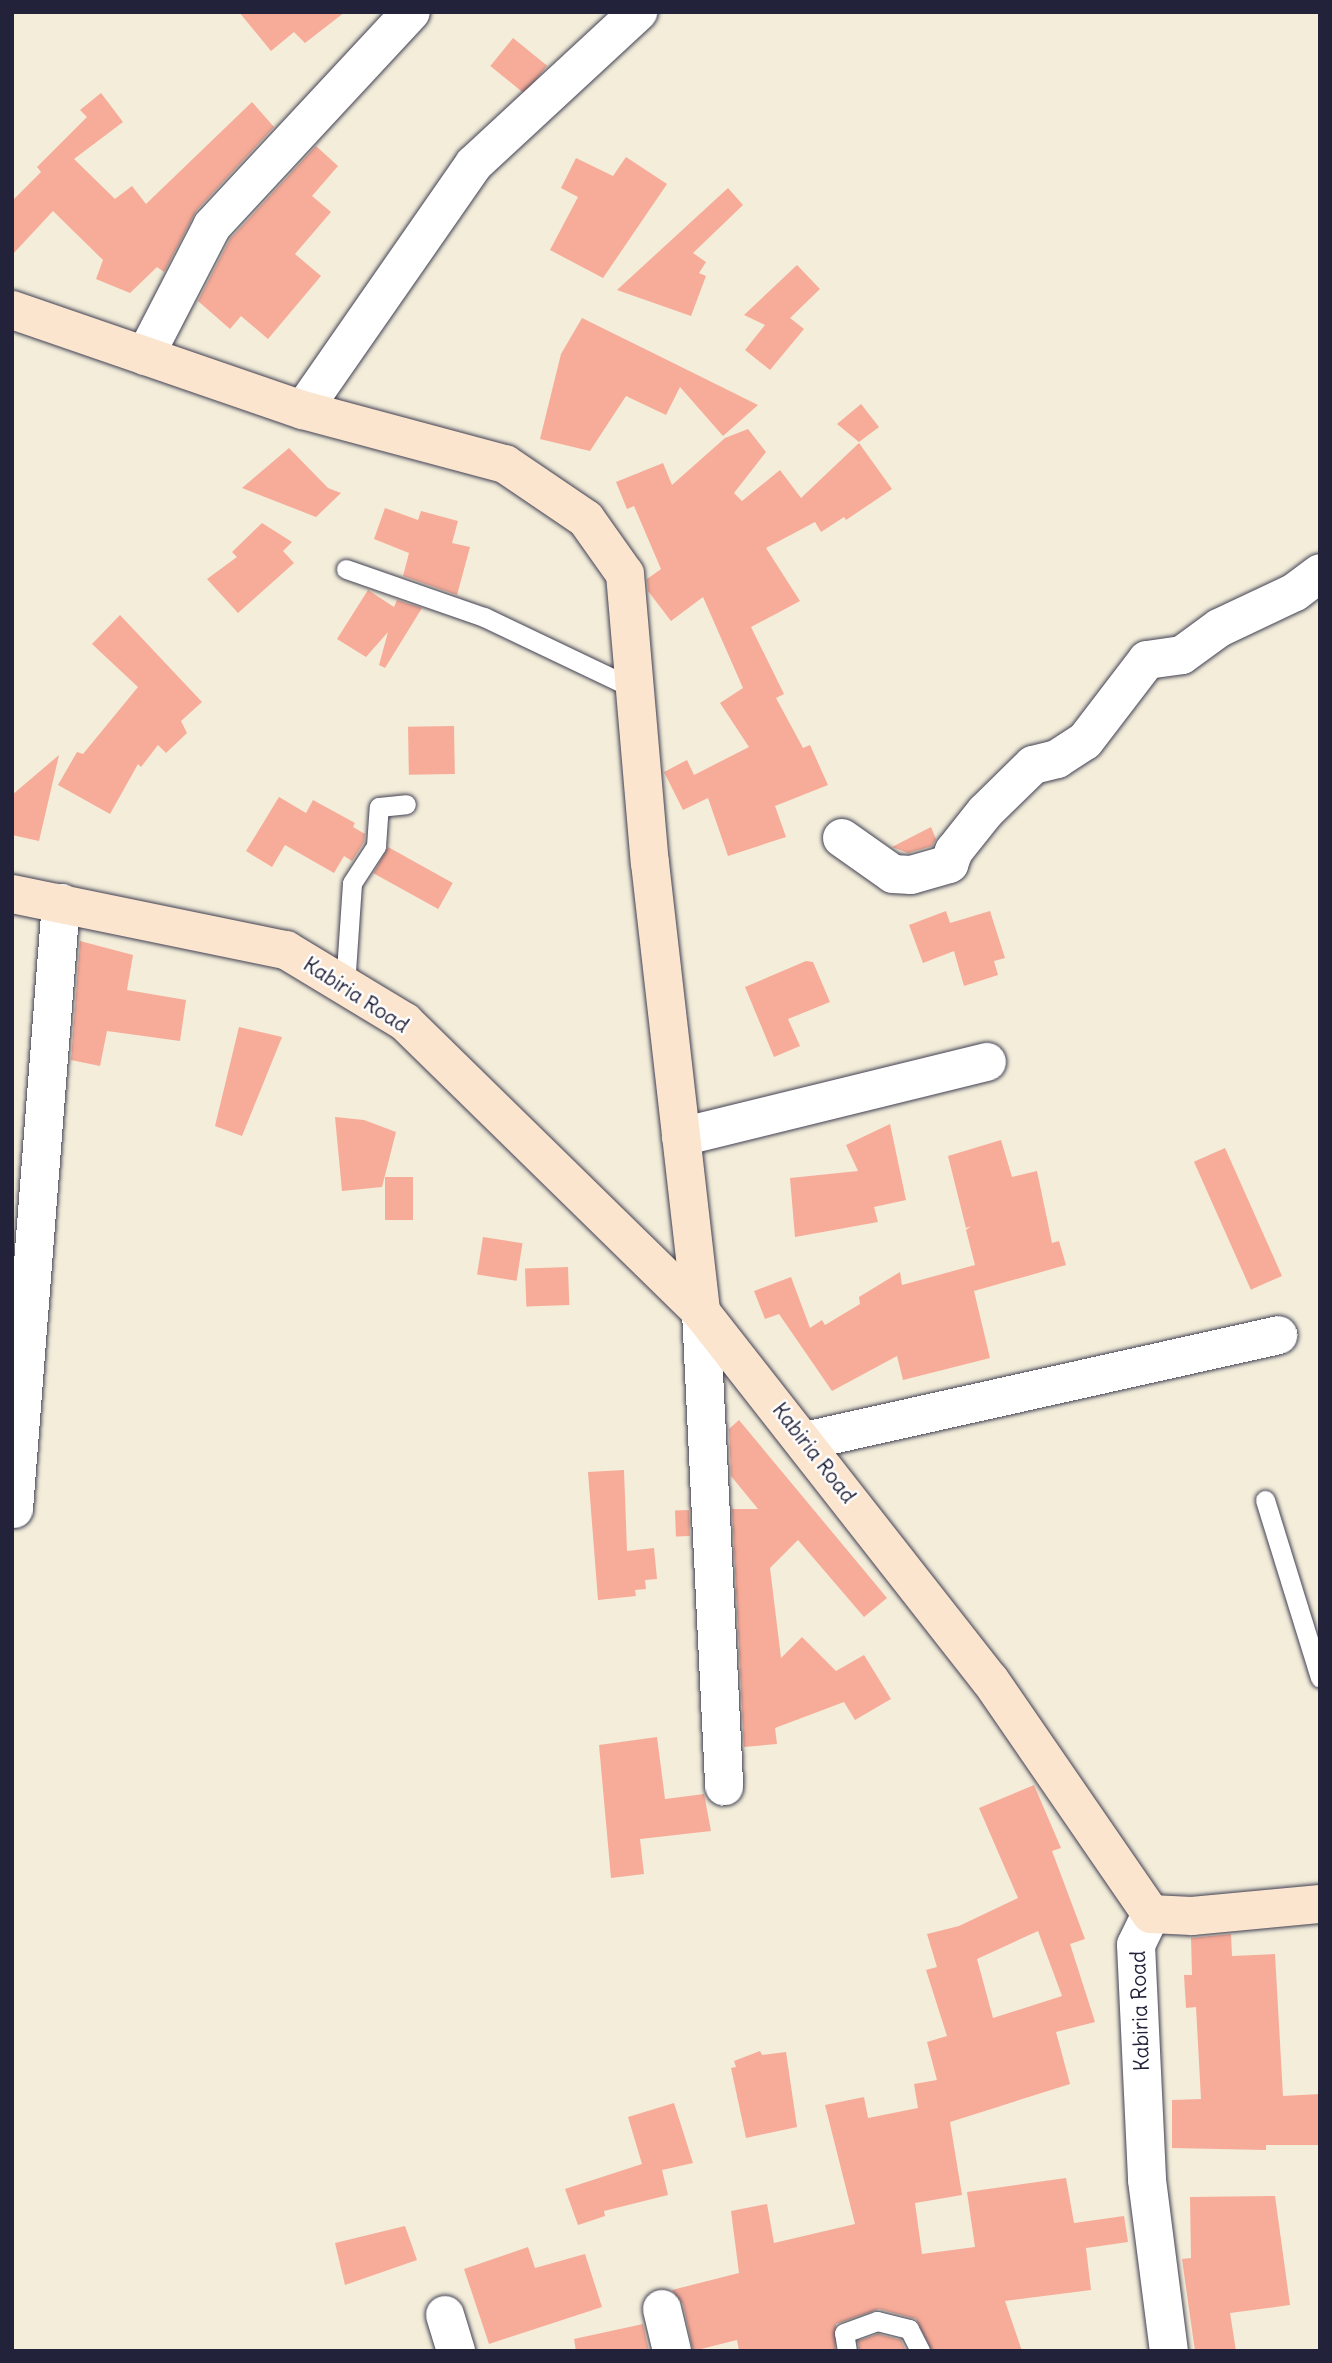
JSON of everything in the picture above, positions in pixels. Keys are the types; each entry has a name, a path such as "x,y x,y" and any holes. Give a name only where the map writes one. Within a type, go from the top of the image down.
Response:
{"main road":[{"path":"12,310 303,410 505,464 586,519 625,574 650,863 701,1311"},
{"name":"Kabiria Road","path":"12,894 286,950 405,1022 701,1311 990,1679 1152,1913"},
{"path":"1152,1913 1192,1916 1320,1905"}],"street":[{"path":"145,356 212,226 411,12"},
{"path":"303,410 474,164 638,12"},
{"path":"842,838 892,874 911,875 950,864 954,851 985,812 1033,765 1057,759 1085,741 1147,660 1182,655 1219,628 1295,592 1320,573"},
{"path":"14,1509 61,904"},
{"path":"681,1137 987,1062"},
{"path":"701,1311 724,1786"},
{"path":"805,1441 1278,1335"},
{"name":"Kabiria Road","path":"1152,1913 1136,1945 1147,2180 1169,2351"},
{"path":"662,2309 672,2351"}],"lane":[{"path":"346,569 484,617 636,690"},
{"path":"345,986 352,883 376,846 379,807 406,804"},
{"path":"1265,1500 1320,1678"},
{"path":"847,2351 844,2333 877,2321 909,2329 920,2351"}],"building":[{"path":"239,12 345,12 305,43 294,32 271,51"},
{"path":"513,38 547,66 525,94 490,66"},
{"path":"101,93 123,122 74,159 115,199 132,186 146,204 252,102 274,127 196,211 164,272 157,267 130,293 96,279 103,260 53,211 12,255 12,201 41,172 37,167 87,117 80,110"},
{"path":"316,146 338,166 312,196 331,212 295,254 321,276 268,339 241,316 230,329 198,301 230,239"},
{"path":"626,157 667,184 603,278 550,250 578,197 561,188 576,158 613,176"},
{"path":"728,188 743,205 693,253 706,262 699,273 706,276 691,316 617,290"},
{"path":"797,265 820,289 790,318 804,329 770,370 745,350 765,325 744,315"},
{"path":"582,318 758,405 723,436 680,387 666,415 626,396 590,451 540,439 561,354"},
{"path":"861,404 879,427 859,442 837,424"},
{"path":"748,429 766,452 734,493 742,501 780,470 801,498 859,443 892,489 846,520 844,517 821,532 815,522 766,548 800,601 751,627 784,694 776,698 803,748 810,745 828,785 775,806 786,837 728,856 708,798 683,810 664,772 687,760 694,775 749,747 720,703 743,688 703,597 671,621 648,591 647,579 661,569 634,506 627,509 616,482 663,463 672,485 725,438"},
{"path":"289,448 328,488 341,493 316,517 242,488"},
{"path":"385,508 418,520 421,511 458,521 452,543 470,547 457,595 403,576 409,553 374,539"},
{"path":"262,523 292,542 283,551 294,563 238,613 207,579 237,557 232,552"},
{"path":"368,590 394,607 397,600 422,608 385,668 379,665 388,632 366,657 337,639"},
{"path":"120,615 202,702 181,721 187,733 166,753 158,745 141,767 138,764 110,814 58,785 77,752 83,754 138,687 92,644"},
{"path":"454,726 455,774 409,775 408,727"},
{"path":"59,755 39,841 12,835 12,795"},
{"path":"279,797 306,813 313,800 355,823 353,827 365,834 364,842 352,861 344,856 334,873 285,845 272,867 246,851"},
{"path":"931,827 936,839 932,846 908,853 892,847"},
{"path":"388,847 453,883 438,909 373,873"},
{"path":"946,911 950,923 990,911 1005,958 994,961 998,975 964,986 954,951 923,963 909,925"},
{"path":"80,941 133,955 127,990 186,1000 180,1041 107,1031 100,1066 71,1060"},
{"path":"806,961 813,962 830,1002 788,1019 800,1046 774,1057 745,987"},
{"path":"239,1027 282,1037 242,1136 215,1126"},
{"path":"335,1117 364,1120 396,1132 382,1187 342,1191"},
{"path":"890,1124 906,1200 874,1207 878,1222 795,1237 790,1178 858,1171 846,1145"},
{"path":"1001,1140 1012,1177 1037,1171 1052,1243 1059,1241 1066,1265 974,1291 990,1358 903,1380 897,1356 832,1391 779,1314 765,1319 754,1291 791,1277 810,1328 822,1320 825,1325 860,1304 859,1297 900,1272 902,1285 975,1265 966,1230 971,1226 966,1228 948,1156"},
{"path":"1225,1148 1282,1276 1251,1290 1194,1162"},
{"path":"385,1177 413,1177 413,1220 385,1220"},
{"path":"483,1237 523,1243 517,1281 477,1275"},
{"path":"568,1267 569,1305 526,1306 525,1269"},
{"path":"739,1420 887,1598 864,1617 798,1540 770,1568 781,1658 802,1637 836,1671 864,1655 891,1699 855,1720 844,1702 775,1728 777,1744 744,1747 732,1509 758,1509 731,1476 729,1429"},
{"path":"624,1470 627,1551 654,1548 657,1579 645,1580 646,1589 635,1590 636,1596 598,1600 588,1472"},
{"path":"675,1510 689,1510 690,1536 676,1536"},
{"path":"657,1737 665,1799 704,1794 711,1831 640,1839 644,1874 611,1878 599,1745"},
{"path":"1034,1785 1061,1848 1052,1851 1085,1939 1070,1944 1095,2022 1056,2032 1070,2084 950,2122 962,2195 915,2203 922,2254 975,2247 967,2192 1066,2178 1074,2223 1124,2216 1128,2242 1086,2248 1091,2290 1005,2301 1022,2351 932,2351 916,2319 879,2309 836,2324 835,2351 739,2351 737,2340 693,2351 683,2304 672,2290 739,2273 731,2211 767,2204 774,2243 855,2224 825,2105 864,2097 868,2118 918,2108 914,2084 937,2080 927,2042 947,2036 926,1970 937,1967 927,1934 959,1926 1018,1898 979,1808","holes":["1038,1931 1062,1996 993,2018 977,1959"]},
{"path":"1231,1934 1232,1956 1275,1954 1283,2096 1320,2094 1320,2145 1266,2145 1266,2150 1172,2148 1172,2100 1201,2099 1196,2007 1186,2008 1184,1975 1192,1975 1191,1938"},
{"path":"760,2051 762,2055 786,2052 797,2127 746,2138 731,2068 736,2067 734,2061"},
{"path":"674,2103 693,2163 662,2170 668,2195 604,2211 605,2216 578,2225 565,2189 642,2164 628,2117"},
{"path":"1275,2196 1290,2305 1230,2313 1236,2351 1195,2351 1182,2259 1191,2258 1190,2197"},
{"path":"405,2226 417,2260 345,2285 335,2243"},
{"path":"528,2247 535,2268 585,2254 602,2307 489,2344 464,2269"},
{"path":"643,2324 649,2351 576,2351 574,2339"},
{"path":"878,2334 901,2340 906,2351 859,2351 858,2341"}]}
